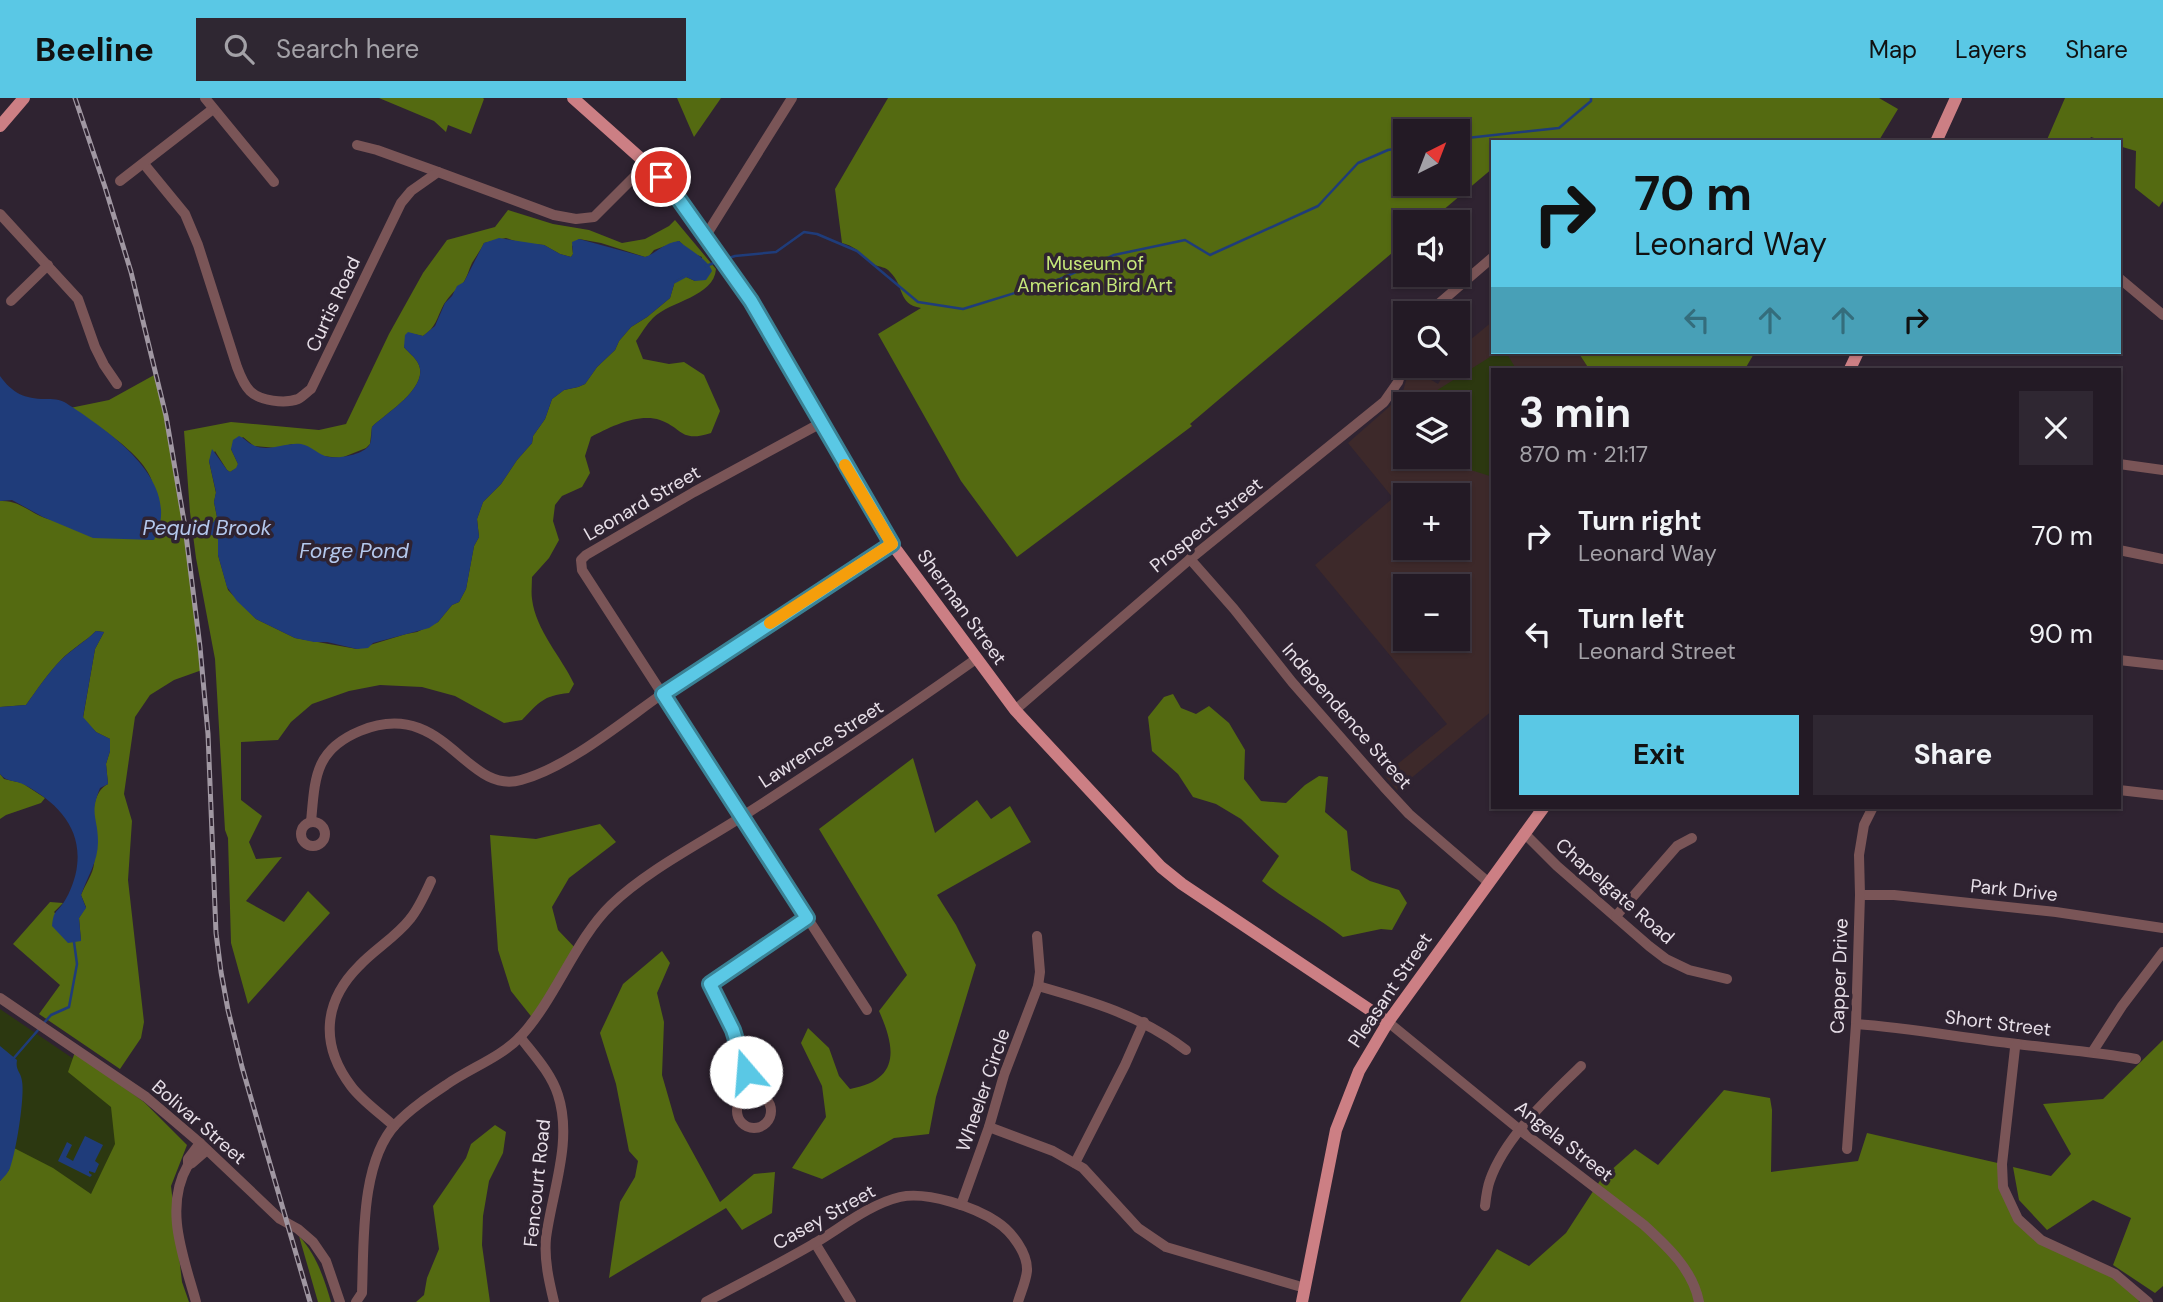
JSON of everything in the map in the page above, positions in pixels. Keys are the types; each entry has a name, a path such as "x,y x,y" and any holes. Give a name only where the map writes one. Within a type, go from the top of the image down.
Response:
{"main road":[{"path":"0,126 24,98"},
{"name":"Sherman Street","path":"573,98 673,191 751,301 892,544 1015,710 1161,867 1182,884 1388,1022"},
{"path":"1937,140 1956,98"},
{"name":"Pleasant Street","path":"1302,1302 1336,1130 1359,1071 1388,1022 1543,809"}],"street":[{"path":"205,98 274,182"},
{"path":"705,237 792,98"},
{"path":"120,181 213,109"},
{"path":"357,145 554,215 576,219 594,217 647,164"},
{"name":"Curtis Road","path":"144,164 184,214 198,246 244,382 251,392 262,398 282,401 299,399 311,389 401,203 411,191 438,172"},
{"path":"0,214 78,299 95,347 117,384"},
{"path":"1443,301 1491,259"},
{"path":"11,301 48,265"},
{"path":"2121,280 2163,315"},
{"name":"Prospect Street","path":"1015,710 1190,559 1384,402 1399,378"},
{"name":"Leonard Street","path":"821,424 694,492 586,555 581,561 582,569 867,1010"},
{"path":"2121,464 2163,470"},
{"path":"311,822 315,779 321,763 327,753 345,738 363,730 403,723 433,734 486,775 505,782 545,772 601,738 663,694 892,544"},
{"path":"2121,550 2163,559"},
{"name":"Independence Street","path":"1190,559 1384,788 1409,814 1489,883"},
{"name":"Lawrence Street","path":"356,1302 362,1293 366,1201 371,1177 382,1146 394,1126 448,1083 505,1050 520,1037 538,1015 599,916 613,902 636,884 900,713 976,659"},
{"path":"2121,660 2163,665"},
{"path":"2121,790 2163,795"},
{"name":"Capper Drive","path":"1847,1149 1856,1024 1859,855 1864,825 1872,809"},
{"name":"Chapelgate Road","path":"1524,834 1666,959 1689,970 1727,979"},
{"path":"1616,916 1677,846 1692,838"},
{"path":"394,1126 352,1088 339,1069 331,1049 331,1012 336,994 346,980 410,919 431,881"},
{"name":"Park Drive","path":"1860,895 1894,895 2056,912 2163,928"},
{"path":"753,1094 733,1030 710,984 807,918"},
{"name":"Wheeler Circle","path":"961,1205 1004,1075 1038,986 1040,972 1037,936"},
{"path":"2093,1051 2122,1006 2163,953"},
{"path":"1038,986 1074,996 1144,1022 1186,1049"},
{"name":"Bolivar Street","path":"0,998 146,1097 281,1219 313,1242 326,1261 340,1302"},
{"path":"1075,1163 1144,1022"},
{"name":"Angela Street","path":"1388,1022 1663,1242 1696,1287 1699,1302"},
{"name":"Short Street","path":"1856,1024 2093,1051 2136,1059"},
{"name":"Fencourt Road","path":"520,1037 549,1075 563,1114 562,1147 547,1239 546,1265 554,1302"},
{"path":"2017,1044 2002,1164 2003,1187 2010,1204 2018,1219 2040,1240 2115,1274 2148,1302"},
{"path":"1485,1206 1490,1181 1498,1163 1520,1130 1538,1108 1581,1066"},
{"path":"989,1127 1053,1151 1075,1163 1090,1175 1138,1228 1166,1247 1305,1288"},
{"path":"196,1302 177,1231 178,1187 188,1159 203,1147"},
{"name":"Casey Street","path":"706,1302 879,1205 900,1197 918,1195 961,1205 1008,1229 1017,1241 1027,1269 1018,1302"},
{"path":"815,1243 850,1302"}],"shaded area":[{"path":"1491,323 1491,354 1579,354 1588,368 1491,368 1491,712 1397,790 1384,775 1447,724 1315,565 1393,498 1348,443 1393,402 1393,469 1470,469 1470,392 1402,392 1407,378 1428,378 1438,384 1442,378 1470,378 1470,340"}],"green space":[{"path":"379,98 484,99 471,134 448,125 446,132 434,121"},
{"path":"677,98 721,98 694,137"},
{"name":"Museum of American Bird Art","path":"888,98 1879,98 1898,109 1879,140 1491,140 1491,170 1470,187 1470,119 1393,119 1393,196 1460,196 1443,210 1393,210 1393,252 1190,424 1192,426 1017,557 961,481 878,334 921,308 908,303 895,277 888,270 875,265 842,243 835,189"},
{"path":"2065,98 2163,98 2163,201 2159,207 2135,188 2136,151 2121,147 2121,140 2091,137 2089,140 2047,140"},
{"path":"508,210 553,224 589,230 622,243 645,239 675,220 716,269 708,286 653,318 636,341 643,359 669,364 684,362 704,375 720,411 711,433 701,436 687,435 668,423 643,418 615,425 591,437 585,456 590,473 582,487 562,496 555,505 553,521 559,540 549,558 532,577 534,611 574,684 569,693 542,701 522,720 504,723 455,696 422,687 380,685 349,691 312,704 291,722 278,740 241,742 241,800 262,816 249,842 256,859 282,857 246,901 284,922 308,891 330,913 248,1004 231,943 228,838 225,830 215,659 196,558 184,431 231,422 319,430 346,424 389,334 423,273 447,240 495,227","holes":["506,238 521,243 544,245 571,257 572,246 579,239 645,257 654,250 679,241 692,253 702,257 695,281 684,276 675,281 670,298 631,327 585,384 564,390 552,399 532,443 501,484 483,502 477,519 479,537 474,546 466,589 459,602 452,605 438,622 417,632 357,649 295,638 256,619 228,590 218,555 218,539 212,535 197,536 196,525 213,523 217,517 214,502 216,493 209,461 215,451 230,472 237,468 238,464 231,449 243,437 254,446 277,448 292,444 322,456 341,458 366,448 370,444 372,427 405,399 418,381 418,363 404,347 409,333 423,336 431,329 446,301 464,281 484,243"]},
{"path":"1495,354 1507,354 1515,368 1491,368 1491,476 1468,469 1470,469 1470,392 1434,392 1456,378 1470,378 1470,370"},
{"path":"1579,354 1754,354 1746,368 1588,368"},
{"path":"156,374 185,522 202,670 174,680 150,695 135,717 124,794 132,821 128,880 144,1022 141,1038 120,1069 39,1014 60,985 13,944 50,902 63,903 54,912 81,941 79,918 86,907 81,895 93,868 94,809 101,790 108,784 106,764 110,739 96,732 83,718 95,649 104,632 96,631 65,656 26,705 0,707 0,501 19,504 39,516 72,526 154,540 154,498 149,474 119,441 70,408 109,400"},
{"path":"1173,694 1181,708 1196,714 1209,706 1229,723 1245,750 1244,779 1261,801 1286,803 1319,776 1328,777 1325,812 1347,831 1351,870 1370,881 1399,890 1407,903 1392,930 1381,929 1343,937 1262,881 1279,856 1241,819 1216,804 1193,797 1178,774 1152,751 1148,717 1164,697"},
{"path":"913,758 935,833 977,800 991,819 1010,806 1031,842 937,895 976,965 936,1097 929,1134 894,1138 822,1179 792,1168 826,1117 822,1086 801,1043 808,1028 829,1048 839,1076 850,1089 866,1085 878,1078 890,1061 889,1038 879,1011 907,975 819,829"},
{"path":"0,774 4,779 22,783 45,798 41,803 0,819"},
{"path":"600,824 616,842 569,878 552,907 558,930 578,951 534,1020 511,991 498,950 490,835 536,839"},
{"path":"662,951 670,963 657,993 664,1022 662,1075 675,1120 720,1202 754,1174 775,1172 772,1213 742,1230 726,1208 609,1278 620,1202 635,1177 638,1161 629,1151 616,1084 600,1033 623,984"},
{"path":"0,1009 146,1108 171,1302 0,1302"},
{"path":"2163,1040 2163,1286 2155,1293 2113,1265 2131,1218 2093,1200 2047,1230 2019,1200 2013,1167 2051,1176 2071,1154 2043,1104 2103,1099"},
{"path":"75,1052 144,1102 187,1145 171,1186 182,1282 189,1302 0,1302 0,1181 9,1170 14,1148 53,1168 91,1194 115,1144 111,1107 68,1072"},
{"path":"1724,1090 1770,1098 1771,1172 1858,1161 1867,1133 2002,1164 2003,1187 2030,1232 2089,1260 2145,1299 2138,1302 1460,1302 1497,1249 1529,1266 1566,1233 1601,1179 1635,1149 1658,1165"},
{"path":"495,1125 506,1132 503,1153 489,1181 483,1216 482,1245 490,1302 416,1302 424,1295 427,1278 439,1249 433,1206 466,1158 471,1144"},
{"path":"299,1236 315,1258 331,1302 318,1302"}],"water":[{"name":"Forge Pond","path":"499,238 544,245 571,257 572,242 579,239 645,257 679,241 702,258 712,271 706,280 695,281 684,276 675,281 670,298 631,327 585,384 564,390 552,399 532,443 501,484 483,502 477,519 479,537 474,546 466,589 459,602 452,605 438,622 429,628 373,643 368,648 357,649 295,638 256,619 227,587 218,555 218,539 212,535 197,536 196,524 213,523 217,517 214,502 216,492 209,461 212,449 230,472 238,464 231,449 233,440 239,436 259,447 301,444 330,457 349,456 367,448 371,442 372,427 405,399 418,381 418,363 404,347 405,335 408,332 423,336 435,326 445,303 457,286 464,282 484,243"},
{"path":"0,376 14,391 25,396 66,403 120,443 137,460 151,478 159,498 161,518 154,540 93,538 43,517 12,500 0,501"},
{"path":"96,631 104,632 95,649 83,717 96,732 110,739 106,764 108,784 100,788 95,804 98,849 81,895 86,908 79,918 81,941 68,943 52,926 55,914 66,898 75,875 75,839 64,817 47,799 0,774 0,707 26,705 56,665"},
{"path":"0,1046 17,1060 23,1089 12,1160 8,1172 0,1181"},
{"path":"85,1136 103,1145 95,1161 99,1164 95,1173 89,1171 92,1175 90,1177 58,1161 67,1142 72,1145 66,1157 73,1161"}],"waterway":[{"name":"Pequid Brook","path":"1470,138 1559,128 1591,101 1591,98"},
{"name":"Pequid Brook","path":"726,259 776,252 804,232 817,234 857,251 918,302 963,309 1060,279 1114,255 1185,240 1210,255 1318,206 1358,163 1393,149"},
{"name":"Pequid Brook","path":"706,266 719,261"},
{"name":"Pequid Brook","path":"675,282 688,275"},
{"name":"Pequid Brook","path":"157,531 199,530"},
{"path":"43,1024 51,1015 69,1007 77,964 74,942"},
{"path":"13,1059 39,1029"}],"railway":[{"path":"75,98 131,272 166,416 185,527 200,647 208,734 216,933 221,972 242,1067 310,1302"}],"slow traffic":[{"path":"770,623 892,544 845,465"}],"route":[{"path":"661,177 751,301 892,544 663,694 807,918 710,984 733,1030 746,1072"}]}
